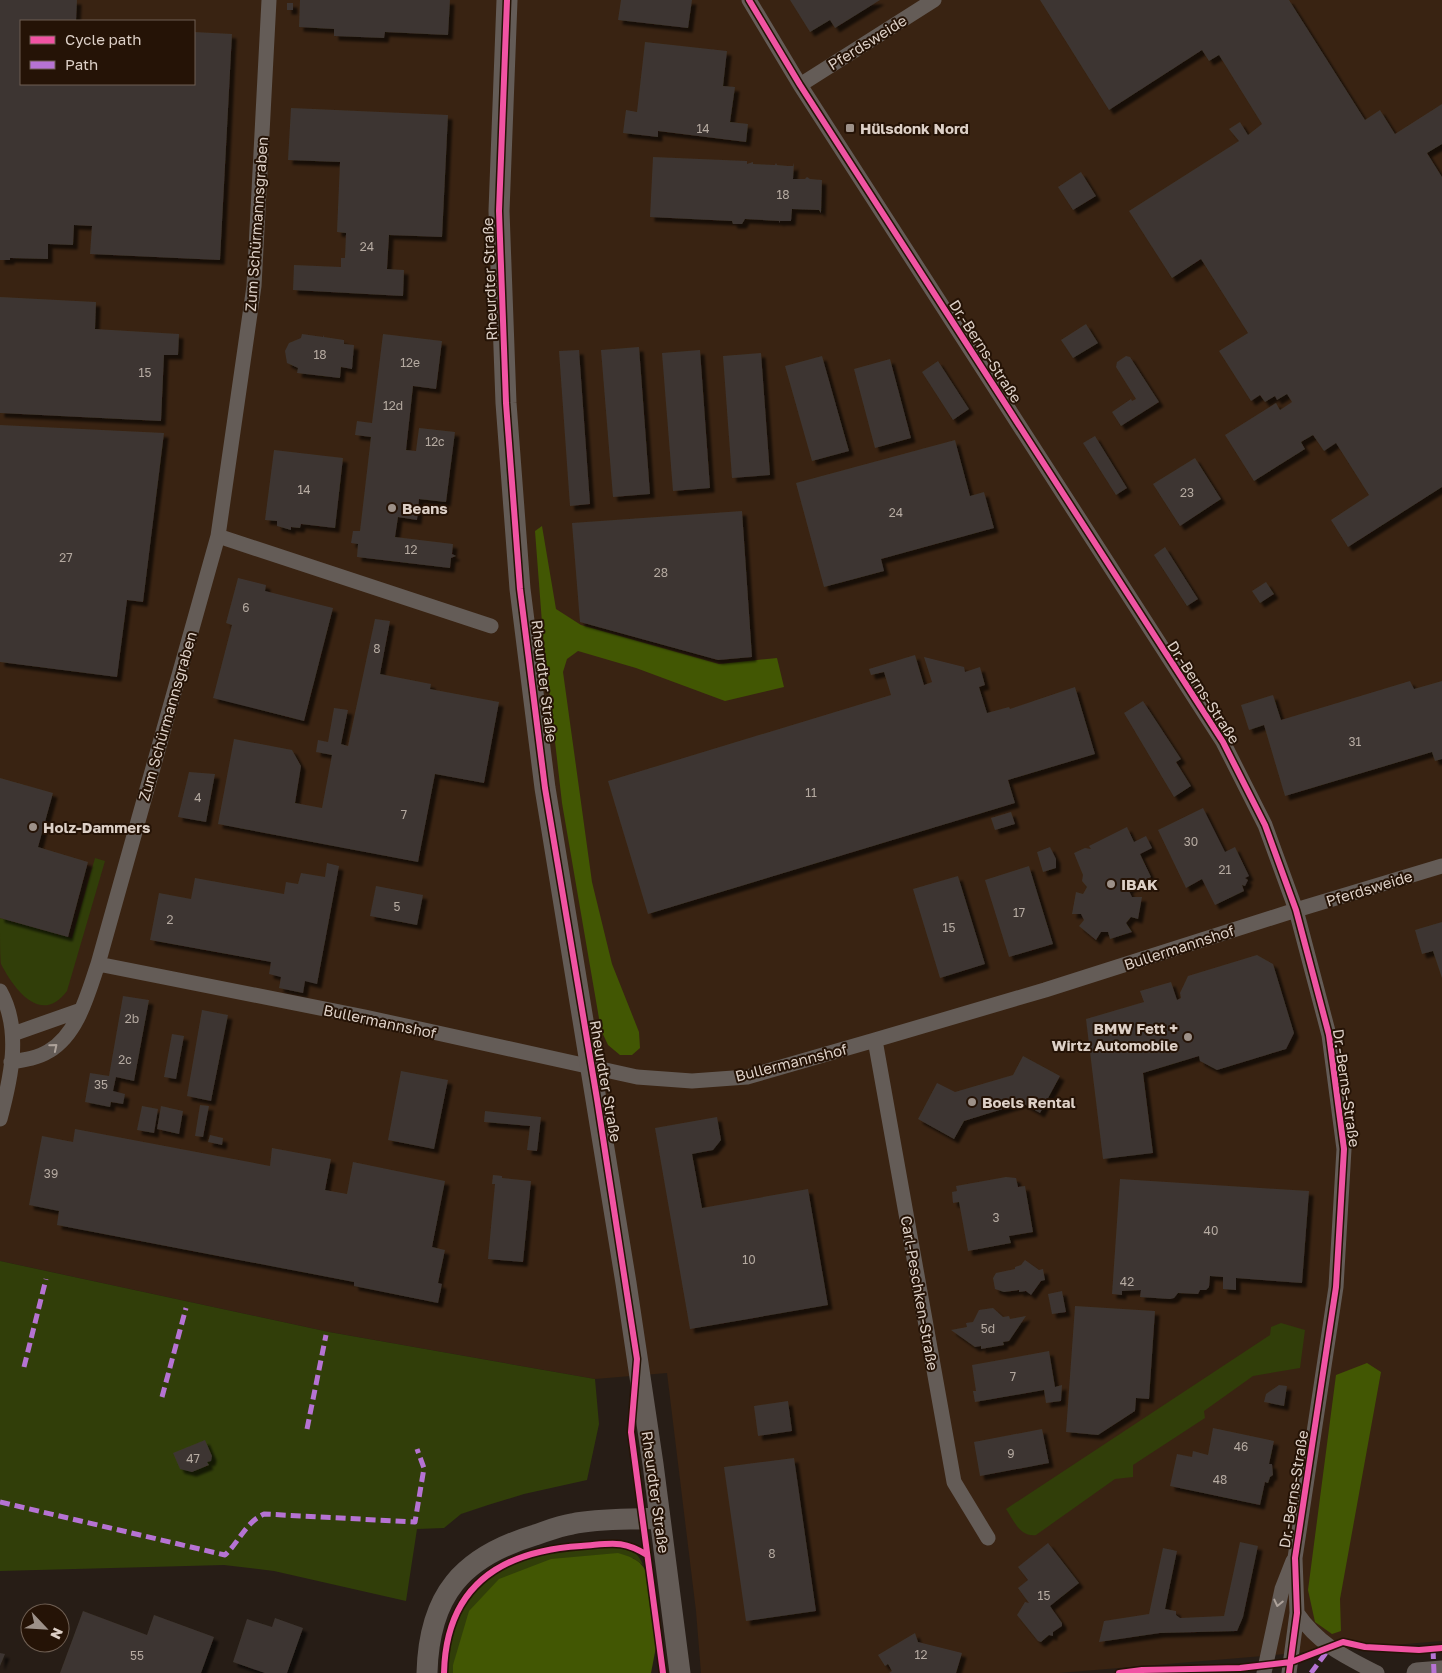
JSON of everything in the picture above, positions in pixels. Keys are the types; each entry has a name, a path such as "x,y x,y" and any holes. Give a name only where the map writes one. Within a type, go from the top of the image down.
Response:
{"main road":[{"name":"Rheurdter Straße","path":"507,0 499,211 506,403 522,598 545,788 597,1099 660,1518 680,1673"},
{"path":"427,1673 432,1630 441,1605 451,1586 467,1569 485,1555 507,1544 572,1524 660,1518"},
{"path":"1417,1673 1442,1671"}],"street":[{"name":"Zum Schürmannsgraben","path":"11,1062 32,1059 50,1051 67,1035 81,1010 98,964 218,536 254,286 269,0"},
{"name":"Dr.-Berns-Straße","path":"749,0 800,85 1223,742 1265,825 1296,910 1329,1035 1344,1149 1336,1286 1295,1558 1297,1613 1290,1673"},
{"name":"Pferdsweide","path":"800,85 934,0"},
{"path":"218,536 492,626"},
{"name":"Pferdsweide","path":"1296,910 1442,866"},
{"name":"Bullermannshof","path":"98,964 365,1017 637,1078 692,1081 747,1077 1054,988 1296,910"},
{"path":"0,991 6,1001 13,1034 11,1062 0,1119"},
{"path":"13,1034 81,1010"},
{"name":"Carl-Peschken-Straße","path":"875,1040 954,1482 988,1538"},
{"name":"Dr.-Berns-Straße","path":"1264,1673 1282,1589 1295,1558"},
{"path":"1297,1613 1309,1630 1329,1648 1377,1673"}],"shaded area":[{"path":"0,0 1442,0 1442,1641 1059,1673 701,1673 696,1611 667,1373 595,1379 329,1332 0,1261"}],"green space":[{"path":"542,526 556,609 581,625 719,664 777,658 784,687 725,701 636,668 578,651 567,659 563,672 592,882 612,964 639,1032 640,1048 632,1055 620,1055 608,1045 601,1030 562,803 543,636 535,531"},
{"path":"95,858 105,861 67,991 57,1001 48,1005 38,1004 29,1000 21,993 1,964 0,918 72,938"},
{"path":"0,1261 329,1332 595,1379 599,1424 587,1480 524,1494 461,1514 444,1528 417,1529 406,1601 274,1571 224,1565 0,1571"},
{"path":"1281,1323 1305,1330 1300,1368 1253,1376 1204,1411 1205,1418 1133,1465 1133,1477 1115,1479 1036,1535 1030,1535 1018,1527 1006,1509 1270,1335 1271,1327"},
{"path":"1367,1363 1381,1372 1340,1599 1341,1631 1332,1634 1315,1622 1308,1590 1336,1375"},
{"path":"602,1546 627,1548 636,1554 643,1565 633,1558 453,1665 453,1673 447,1673 451,1640 461,1610 474,1591 491,1576 510,1565 531,1558 554,1552"},
{"path":"618,1553 639,1562 647,1574 656,1647 651,1673 453,1673 453,1665 469,1611 499,1579 551,1559"}],"building":[{"path":"0,0 77,0 76,20 20,20 20,85 195,85 195,32 232,34 220,260 90,254 92,226 74,225 73,245 48,244 48,259 10,258 10,260 0,260"},
{"path":"300,0 450,0 448,35 385,32 384,38 334,36 334,29 299,27"},
{"path":"621,0 692,0 688,28 618,20"},
{"path":"790,0 880,0 835,28 830,20 810,32"},
{"path":"1040,0 1289,0 1365,120 1380,110 1395,134 1442,104 1442,144 1427,153 1442,177 1442,487 1348,547 1331,520 1369,495 1336,443 1324,451 1313,435 1301,442 1305,449 1254,481 1225,435 1276,403 1280,410 1292,402 1287,394 1277,400 1275,396 1265,402 1260,395 1251,401 1219,351 1248,333 1201,259 1172,278 1129,211 1239,141 1229,129 1240,122 1248,135 1262,124 1219,55 1209,61 1202,50 1109,110"},
{"path":"287,3 293,3 293,10 287,10"},
{"path":"645,42 727,51 723,86 735,87 730,122 748,124 746,142 658,131 658,137 623,133 626,110 637,112"},
{"path":"291,108 448,115 442,237 389,235 387,269 404,270 403,296 293,290 294,265 341,267 341,258 345,258 346,233 337,232 340,162 288,160"},
{"path":"653,157 747,161 747,164 753,162 753,164 775,165 776,163 777,165 788,166 793,166 794,163 793,179 805,179 807,177 822,180 821,213 819,210 792,209 791,221 780,221 779,223 779,221 745,219 742,224 733,224 732,221 650,217"},
{"path":"1081,172 1096,196 1073,210 1058,187"},
{"path":"0,297 96,302 95,329 179,334 178,355 164,355 161,421 0,413"},
{"path":"1086,324 1098,343 1073,358 1061,340"},
{"path":"302,334 323,337 324,335 324,337 344,340 344,344 354,345 352,369 341,367 340,378 297,373 298,368 287,363 285,351 289,343 301,338"},
{"path":"383,334 442,341 436,389 413,386 406,450 416,451 419,428 455,432 446,502 419,499 417,520 398,517 395,537 453,544 452,554 456,556 451,558 450,568 357,557 358,544 351,543 353,531 360,531 371,437 355,435 357,421 372,423"},
{"path":"639,347 650,494 613,497 601,350"},
{"path":"579,350 590,504 570,506 559,351"},
{"path":"700,350 710,488 673,491 662,353"},
{"path":"761,353 770,475 732,478 723,356"},
{"path":"822,356 849,451 812,461 785,366"},
{"path":"1126,356 1130,357 1159,402 1121,426 1112,412 1131,399 1132,401 1136,399 1116,367 1117,362"},
{"path":"890,359 911,438 875,448 854,369"},
{"path":"938,361 969,409 953,420 922,372"},
{"path":"0,425 164,433 143,602 127,600 117,677 0,662"},
{"path":"1095,436 1127,488 1116,495 1083,443"},
{"path":"955,440 970,496 984,492 994,528 881,559 884,571 824,587 796,483"},
{"path":"274,450 343,458 335,528 301,524 300,528 291,527 291,530 277,526 277,521 265,520"},
{"path":"1195,458 1221,499 1180,526 1153,484"},
{"path":"742,511 752,657 718,660 580,622 572,523"},
{"path":"1165,547 1198,599 1187,606 1154,555"},
{"path":"238,578 266,585 265,591 333,608 304,721 213,698 232,625 226,623"},
{"path":"1266,582 1274,594 1260,603 1252,591"},
{"path":"375,619 390,621 380,674 431,684 430,689 499,702 484,783 435,774 418,862 218,824 234,739 292,750 301,766 295,803 322,808 332,755 316,752 318,740 328,742 334,708 348,710 341,744 348,746"},
{"path":"915,655 924,685 932,682 924,657 964,667 965,672 980,667 985,685 979,687 987,713 1009,707 1010,709 1075,687 1095,754 1008,780 1015,803 648,914 608,781 891,695 884,672 871,675 869,669"},
{"path":"1410,681 1414,689 1442,681 1442,759 1435,761 1432,752 1285,796 1264,725 1249,730 1241,705 1273,695 1281,720"},
{"path":"1143,701 1181,759 1176,762 1191,786 1174,797 1124,713"},
{"path":"189,772 215,774 206,822 178,817"},
{"path":"0,778 53,793 38,847 88,862 68,937 0,918"},
{"path":"1203,808 1225,852 1235,847 1249,876 1245,878 1248,880 1245,886 1242,885 1244,891 1215,905 1202,879 1186,888 1158,830"},
{"path":"1011,812 1015,824 995,830 991,818"},
{"name":"IBAK","path":"1127,827 1134,842 1146,836 1152,848 1140,854 1151,877 1128,889 1132,897 1142,897 1138,919 1131,917 1126,923 1132,932 1110,939 1108,932 1101,932 1096,940 1079,926 1084,920 1081,914 1072,914 1076,892 1083,894 1087,887 1082,881 1083,875 1074,853 1085,848 1091,849 1089,846"},
{"path":"1050,847 1056,859 1056,868 1043,872 1037,852"},
{"path":"327,863 339,866 317,984 305,981 303,993 279,988 281,977 269,974 271,962 150,940 159,893 191,899 195,878 284,894 286,882 298,884 301,873 325,877"},
{"path":"1029,866 1053,944 1009,957 985,880"},
{"path":"958,876 985,964 940,978 913,889"},
{"path":"376,886 423,895 417,925 370,916"},
{"path":"1442,922 1442,978 1433,951 1422,954 1415,930"},
{"path":"1257,955 1273,964 1294,1033 1286,1049 1217,1070 1200,1061 1199,1056 1143,1073 1153,1153 1103,1159 1086,1019 1144,1002 1140,991 1171,982 1177,1000 1181,998 1180,993 1188,976"},
{"path":"123,996 149,1000 134,1081 116,1077 113,1091 125,1094 123,1104 111,1102 110,1107 85,1102 90,1073 109,1076"},
{"path":"202,1010 228,1015 211,1101 187,1096"},
{"path":"172,1034 184,1036 176,1079 164,1077"},
{"path":"1023,1056 1060,1076 1040,1113 1022,1103 964,1121 954,1139 918,1119 937,1083 955,1092 1013,1075"},
{"path":"401,1071 448,1080 434,1149 388,1140"},
{"path":"200,1105 209,1106 203,1137 195,1136"},
{"path":"142,1106 158,1109 154,1133 137,1130"},
{"path":"161,1106 183,1111 179,1134 157,1129"},
{"path":"485,1111 541,1117 537,1151 527,1150 530,1126 484,1122"},
{"path":"717,1117 721,1140 713,1150 692,1154 702,1208 808,1189 828,1305 690,1329 655,1128"},
{"path":"75,1129 270,1166 272,1148 331,1159 325,1190 347,1194 353,1162 445,1181 432,1247 445,1250 438,1283 442,1284 438,1303 354,1286 354,1282 57,1225 59,1211 29,1205 42,1136 73,1142"},
{"path":"210,1135 223,1138 222,1145 208,1142"},
{"path":"493,1175 502,1176 502,1178 531,1181 523,1262 488,1259 495,1184 492,1184"},
{"path":"1006,1177 1016,1178 1018,1187 1025,1186 1033,1232 1009,1236 1011,1243 968,1251 959,1202 953,1203 952,1192 957,1191 956,1186"},
{"path":"1120,1179 1309,1191 1302,1283 1236,1278 1236,1290 1223,1289 1223,1277 1210,1276 1209,1287 1206,1290 1200,1290 1198,1294 1178,1293 1174,1298 1170,1299 1140,1297 1141,1290 1122,1291 1122,1295 1112,1294"},
{"path":"1025,1260 1039,1270 1043,1269 1045,1280 1041,1281 1031,1295 1026,1291 1004,1292 995,1289 993,1278 996,1273 1015,1269"},
{"path":"1062,1291 1066,1312 1052,1314 1048,1294"},
{"path":"1075,1306 1155,1311 1149,1399 1136,1398 1135,1411 1098,1435 1066,1432"},
{"path":"993,1308 1003,1317 1009,1316 1010,1319 1026,1316 1009,1341 1003,1342 1004,1345 981,1349 981,1346 975,1347 951,1330 967,1327 966,1323 973,1322 979,1310"},
{"path":"1049,1351 1055,1387 1062,1385 1061,1401 1046,1403 1044,1390 975,1402 973,1391 976,1391 972,1365"},
{"path":"1279,1385 1287,1386 1284,1406 1264,1402 1266,1394"},
{"path":"788,1401 792,1431 758,1436 754,1406"},
{"path":"1213,1428 1274,1441 1269,1464 1272,1464 1273,1475 1268,1483 1265,1482 1260,1505 1170,1486 1177,1454 1192,1457 1193,1451 1208,1455"},
{"path":"1042,1429 1049,1463 980,1476 974,1442"},
{"path":"205,1440 212,1456 211,1461 207,1462 209,1465 192,1472 180,1469 173,1453"},
{"path":"794,1458 816,1611 746,1621 724,1467"},
{"path":"1240,1542 1258,1546 1243,1617 1237,1631 1160,1633 1099,1642 1104,1621 1149,1614 1163,1548 1177,1551 1165,1609 1176,1611 1176,1615 1180,1618 1224,1616"},
{"path":"1048,1543 1079,1583 1050,1606 1062,1623 1062,1626 1053,1632 1053,1636 1049,1635 1041,1642 1038,1641 1017,1615 1025,1602 1029,1603 1018,1588 1028,1580 1018,1567"},
{"path":"83,1611 147,1635 154,1615 214,1637 201,1673 60,1673 67,1653 70,1653 70,1646"},
{"path":"275,1618 303,1628 287,1673 265,1673 233,1662 247,1619 272,1627"},
{"path":"915,1633 918,1642 962,1653 956,1673 889,1673 892,1671 888,1664 885,1666 878,1655"},
{"path":"0,1653 5,1654 0,1666"}],"marked path":[{"path":"24,1367 46,1279"},
{"path":"162,1397 186,1308"},
{"path":"307,1429 326,1335"},
{"path":"0,1502 225,1555 247,1527 264,1514 415,1522 424,1468 417,1449"},
{"path":"1433,1649 1434,1673"},
{"path":"1311,1673 1328,1650"}],"cycle path":[{"path":"507,0 499,211 506,403 520,589 545,788 597,1099 637,1359 631,1432 663,1673"},
{"path":"749,0 800,85 1223,742 1265,825 1296,910 1329,1035 1344,1149 1336,1287 1295,1558 1297,1613 1289,1673"},
{"path":"444,1673 447,1643 455,1617 467,1596 483,1579 503,1565 552,1549 600,1544 623,1545 647,1555"},
{"path":"1119,1673 1142,1670 1240,1668 1291,1662 1343,1642 1365,1647 1419,1650 1442,1648"}],"place":[{"name":"Hülsdonk Nord","path":"850,128"},
{"name":"Beans","path":"392,508"},
{"name":"Holz-Dammers","path":"33,827"},
{"name":"IBAK","path":"1111,884"},
{"name":"BMW Fett + Wirtz Automobile","path":"1188,1037"},
{"name":"Boels Rental","path":"972,1102"}]}
